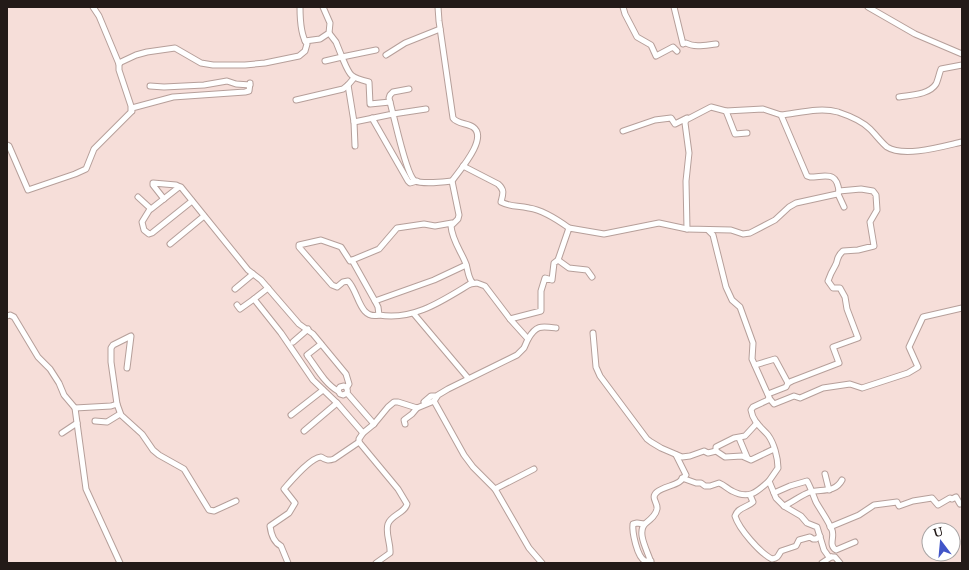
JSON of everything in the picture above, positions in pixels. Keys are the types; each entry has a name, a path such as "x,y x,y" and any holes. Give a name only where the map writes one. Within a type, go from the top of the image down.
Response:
{"street":[{"path":"93,7 99,16 119,64 119,70 132,111"},
{"path":"119,64 136,55 150,51 175,48 196,61 207,64 237,65 265,62 301,55 306,50 307,44 300,20 300,7"},
{"path":"323,7 330,23 329,33 336,42 348,72 354,78 369,82 370,104 390,102"},
{"path":"438,7 453,118 455,121 473,127 477,133 477,141 468,160 452,181 460,215 458,219 452,223 435,226 424,224 397,228 379,249 352,260 348,260 340,247 321,240 298,246 332,285 337,287 343,282 348,281 365,312 371,316 414,314 470,284 477,283 485,286 510,319 528,339"},
{"path":"624,7 637,37 651,45 656,56 673,47 677,51"},
{"path":"674,7 683,44 686,43 689,45 701,46 716,44"},
{"path":"868,7 914,34 962,54"},
{"path":"386,55 405,43 440,29"},
{"path":"305,41 320,39 329,33"},
{"path":"325,61 376,50"},
{"path":"899,96 918,94 931,89 936,83 940,69 962,65"},
{"path":"296,100 340,90 348,85 354,78"},
{"path":"7,145 15,158 28,190 86,169 94,149 128,117 132,111 132,108 172,98 241,93 249,91 250,84 236,84 227,81 204,85 164,87 150,86"},
{"path":"348,85 354,122 355,146"},
{"path":"409,89 392,93 389,97 406,160 412,178 417,181"},
{"path":"623,131 655,120 671,118 675,124 711,107 726,111 763,109 781,114 820,111 838,112 862,122 886,145 896,150 909,151 930,149 962,142"},
{"path":"354,122 426,109"},
{"path":"726,111 735,134 747,133"},
{"path":"781,114 808,176 831,176 835,180 844,207"},
{"path":"688,229 686,181 689,153 685,124 686,120 690,117"},
{"path":"372,118 408,181 411,183 417,181 452,181"},
{"path":"463,166 498,184 504,192 501,202 511,207 530,208 555,218 569,228 604,234 657,223 688,229 731,230 746,234 777,219 796,203 838,192 867,189 876,194 877,210 870,222 874,246 863,250 843,251 837,256 836,265 832,269 828,281 833,288 840,288 845,297 847,309 858,338 833,347 839,363 788,383 786,387 768,396 768,400 752,408 753,418 768,436 774,449 778,468 769,481 758,491 750,495 737,493 719,483 705,486 701,483 696,483 682,478"},
{"path":"164,199 153,183 176,185 180,187 248,270 268,288 296,321 308,329 322,344 346,374 348,384 347,390"},
{"path":"180,187 150,209 142,222 144,230 149,234 152,233 192,201"},
{"path":"138,197 150,209"},
{"path":"170,244 204,216"},
{"path":"452,223 452,235 466,265 472,282 470,284"},
{"path":"510,319 541,311 541,292 545,278 552,280 554,262 558,260 569,228"},
{"path":"708,230 713,235 719,265 728,291 732,300 740,306 753,343 752,358 768,396 774,404 794,396 800,398 823,388 850,384 862,388 908,374 918,367 909,347 923,317 962,308"},
{"path":"352,260 378,307 379,315"},
{"path":"558,260 569,268 587,270 592,277"},
{"path":"375,301 434,280 466,265"},
{"path":"235,289 253,274"},
{"path":"237,305 240,309 268,288"},
{"path":"254,299 282,333 313,380 337,403 363,433"},
{"path":"7,316 10,314 14,317 38,357 53,372 64,395 75,408 86,489 120,563"},
{"path":"414,314 468,378"},
{"path":"404,424 404,421 419,407 435,398 440,393 517,355 524,348 532,333 538,328 556,328"},
{"path":"293,342 308,329"},
{"path":"593,333 596,367 603,379 647,439 661,448 676,455 685,457 704,451 708,454 716,451 716,447 734,438 745,436 757,424"},
{"path":"127,368 131,336 113,345 111,348 111,362 117,404 120,414 142,434 154,451 183,467 209,510 214,511 236,502"},
{"path":"322,344 307,355 333,388 338,391 341,386 344,386 374,424"},
{"path":"755,365 775,359 788,383"},
{"path":"291,416 323,390"},
{"path":"435,398 467,459 495,489 529,548 542,563"},
{"path":"288,563 281,546 277,544 271,534 270,526 289,513 295,503 284,489 309,463 321,457 327,460 334,458 359,442 359,439 363,433 374,424 394,402 419,407"},
{"path":"304,431 337,403"},
{"path":"75,408 112,406 117,404"},
{"path":"95,421 107,422 120,414"},
{"path":"62,433 77,423"},
{"path":"739,438 747,457"},
{"path":"359,442 398,489 407,504 403,511 388,524 390,553 376,563"},
{"path":"716,451 725,457 742,456 747,457 750,460 754,460 774,449"},
{"path":"651,562 644,547 642,532 644,524 656,514 657,506 654,500 655,494 658,491 679,482 686,475 676,455"},
{"path":"495,489 534,469"},
{"path":"825,474 829,490"},
{"path":"784,506 812,492 836,488 842,480"},
{"path":"769,481 778,500 784,506 800,515 807,523 818,529 824,550 830,557 835,557 840,563"},
{"path":"774,493 806,481 832,530 832,544 834,549 836,550 855,542"},
{"path":"750,495 752,502 751,504 738,510 735,516 736,520 752,542 772,559 779,556 781,551 797,545 799,540 810,537 816,539 820,536"},
{"path":"830,527 859,515 874,505 879,504 897,502 899,506 913,500 932,498 938,505 950,498 956,498 960,504"},
{"path":"644,524 634,523 634,534 637,550 642,558 651,562"},
{"path":"822,563 830,557"}]}
